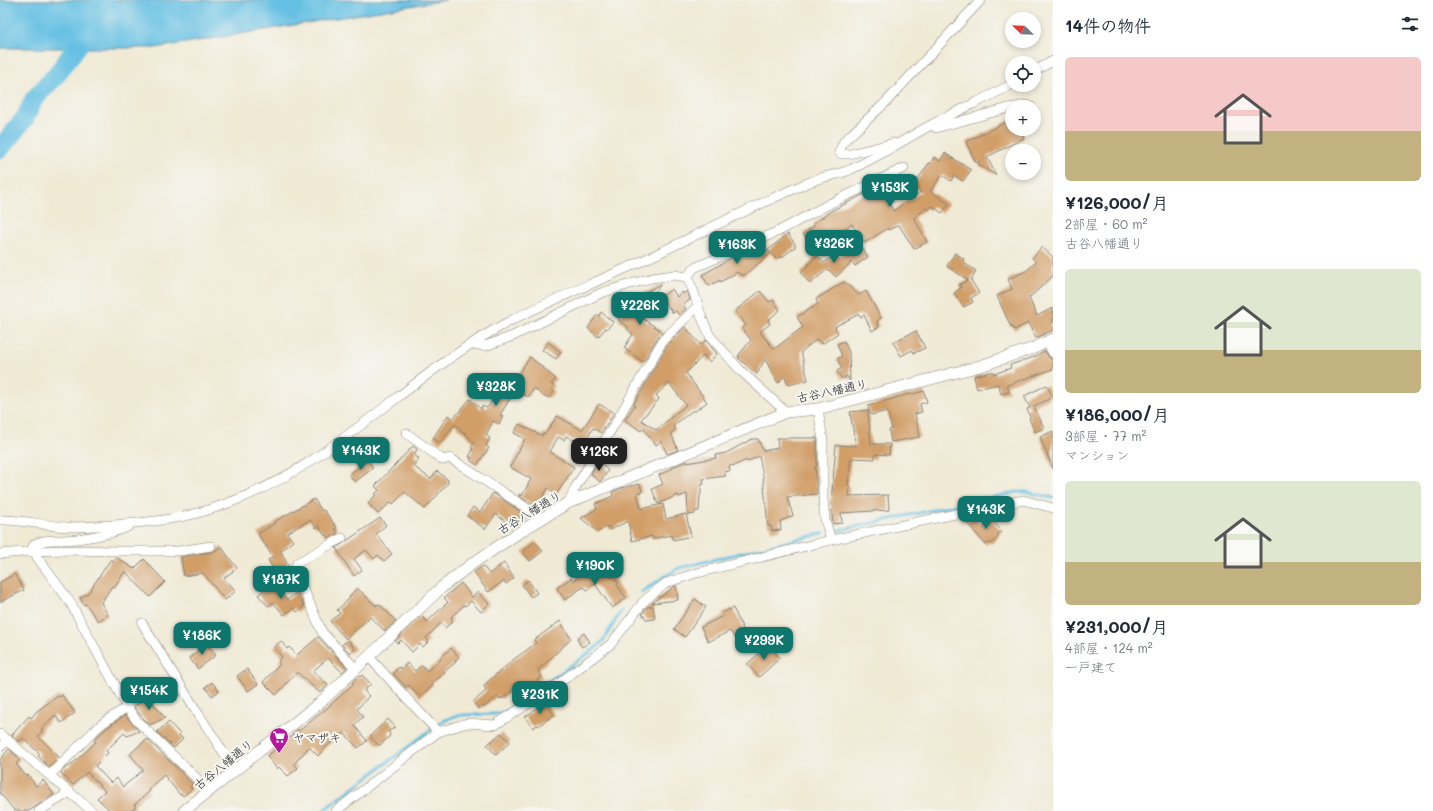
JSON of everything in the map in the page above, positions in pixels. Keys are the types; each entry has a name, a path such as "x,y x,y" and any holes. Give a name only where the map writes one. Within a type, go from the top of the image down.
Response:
{"street":[{"path":"904,141 886,144 850,154 841,154 839,152 844,141 885,103 981,0"},
{"path":"1041,67 1053,61"},
{"path":"0,520 13,519 37,524 66,527 157,522 183,517 224,505 255,492 308,463 329,449 429,373 472,344 511,321 646,259 762,203 819,178 844,172 870,160 931,125 1005,88"},
{"path":"931,125 936,128 1005,109"},
{"path":"687,276 694,268 781,230 829,204 904,168"},
{"path":"472,344 485,346 513,336 589,299 627,285 652,278 674,275 687,276"},
{"path":"687,276 694,290 704,324 710,336 740,370 786,412"},
{"path":"568,503 575,488 616,422 663,340 698,306"},
{"path":"1050,341 1053,353"},
{"name":"古谷八幡通り","path":"184,811 322,701 442,587 472,563 568,503 786,412 818,409 980,366 1050,341"},
{"path":"818,409 823,440 823,499 825,520 831,540"},
{"path":"406,433 443,460 450,458 542,518"},
{"path":"336,811 438,732 467,723 495,725 554,687 611,644 644,601 666,583 693,574 831,540 1022,500 1053,508"},
{"path":"133,524 123,530 111,533 68,540 40,541 34,544 33,551 70,602 127,708 136,720 210,791"},
{"path":"342,538 297,563 295,569 322,632 356,669"},
{"path":"0,554 67,550 179,551 211,546"},
{"path":"142,623 199,715 236,770"},
{"path":"369,657 438,732"},
{"path":"50,775 103,723 127,708"},
{"path":"0,734 92,811"},
{"path":"0,747 9,740"},
{"path":"39,811 70,792"}],"water":[{"path":"0,0 446,0 155,48 0,48"}],"building":[{"path":"1005,122 1005,136 1023,136 1024,138 1012,144 1005,144 1005,148 987,157 996,175 980,166 978,161 976,163 966,142"},
{"path":"945,153 971,170 963,181 954,176 951,181 942,175 930,191 949,204 942,213 932,206 929,210 926,208 914,218 927,242 914,249 899,225 888,230 888,228 864,243 852,224 835,235 834,233 825,238 812,247 803,234 814,226 813,224 831,211 882,185 893,211 921,192 913,186 934,157 940,161"},
{"path":"788,234 795,244 795,247 781,258 780,256 776,259 768,250"},
{"path":"859,244 868,257 855,266 852,262 836,277 828,269 810,284 801,273 817,255 824,263 837,254 840,257"},
{"path":"761,245 762,248 764,247 770,254 743,276 738,272 709,286 702,275 730,259"},
{"path":"1042,247 1053,257 1053,276 1029,298 1037,316 1053,308 1053,322 1050,324 1053,330 1036,338 1028,323 1014,330 1012,326 1011,327 997,296 1012,289 1008,279 1026,271 1036,262 1032,258"},
{"path":"955,253 964,259 963,262 976,271 971,280 979,293 971,298 973,302 964,307 954,293 961,288 959,285 968,280 947,266"},
{"path":"844,282 859,295 866,291 881,318 877,321 879,327 872,331 864,315 861,317 859,314 836,326 835,328 838,333 822,344 817,339 801,352 808,380 788,385 785,376 778,383 765,359 757,374 738,358 751,340 742,328 746,325 735,311 760,291 769,302 773,300 780,310 768,320 770,324 760,332 774,349 803,327 797,317 818,304 816,299"},
{"path":"661,284 641,312 645,315 642,318 663,332 658,337 643,362 624,348 633,334 627,329 628,327 618,320 634,298"},
{"path":"672,289 677,297 682,292 683,294 687,291 690,300 683,305 686,309 679,315 676,311 673,313 661,297"},
{"path":"601,312 613,322 598,337 588,328 597,315 599,316"},
{"path":"685,327 701,345 706,340 717,354 709,362 704,355 686,373 707,402 694,412 693,410 673,426 676,429 671,433 678,450 667,454 661,441 656,445 643,428 641,431 625,420 635,405 634,404 668,344","holes":["669,383 686,405 656,430 641,420 659,399 656,395"]},
{"path":"916,331 925,348 914,353 912,350 901,356 893,342"},
{"path":"844,341 849,352 850,382 847,376 842,379 837,371 842,368 837,359 842,356 837,344"},
{"path":"548,342 561,352 556,359 542,350"},
{"path":"1045,351 1053,361 1053,369 1007,385 1009,392 1001,394 998,384 977,389 974,376 990,372 994,372 994,374 1011,368 1010,365 1034,357"},
{"path":"530,357 556,379 551,384 554,386 551,389 554,392 549,398 544,397 534,388 528,397 523,394 521,396 514,392 500,415 503,416 499,424 493,421 486,435 490,438 486,446 489,448 477,465 470,460 472,458 469,457 474,443 455,424 440,443 433,438 448,415 453,419 470,399 481,409 482,406 487,408 497,393 492,390 499,380 505,382 509,375 515,379"},
{"path":"1047,385 1052,396 1034,406 1044,428 1035,432 1027,409 1030,408 1024,396"},
{"path":"924,391 927,402 920,404 922,412 915,414 920,437 891,442 889,430 892,429 887,411 871,415 868,406"},
{"path":"599,404 614,413 601,433 593,428 585,442 581,440 580,442 574,439 573,440 566,436 564,440 558,437 550,452 574,467 556,495 548,488 537,507 519,496 519,494 522,496 531,479 510,467 525,439 514,433 519,424 542,436 543,433 546,433 557,416 582,430"},
{"path":"868,410 871,444 890,444 889,455 875,454 875,459 851,458 848,486 850,486 849,496 888,495 889,510 841,513 842,523 833,524 831,503 836,445 856,446 850,412"},
{"path":"1053,431 1053,469 1040,437"},
{"path":"777,438 817,438 817,466 815,466 817,494 787,497 793,516 780,521 781,530 772,531 771,526 768,526 763,476 759,456 747,462 746,460 736,465 729,466 730,471 724,472 726,476 703,479 704,484 701,485 699,511 695,511 695,514 688,515 687,494 679,497 678,495 658,504 652,489 663,484 659,475 673,467 687,461 687,463 716,458 715,455 726,453 752,439 758,439 763,451 778,448"},
{"path":"413,446 417,449 414,456 419,458 413,466 431,479 437,471 448,480 448,483 425,509 405,492 393,504 391,502 378,514 368,503 379,490 375,486"},
{"path":"368,460 373,468 355,482 349,475"},
{"path":"599,460 608,471 600,482 591,474"},
{"path":"640,484 642,492 637,493 641,509 663,504 666,519 686,514 691,536 673,540 671,535 652,539 652,536 632,541 628,521 610,530 608,526 598,532 581,518 597,509 595,504 613,496 612,492"},
{"path":"493,493 527,516 521,523 516,526 515,525 513,528 496,514 485,529 467,516 473,507 480,512"},
{"path":"314,499 337,528 335,529 338,533 329,538 327,535 325,536 319,526 316,528 310,520 287,533 293,541 281,551 291,575 275,583 270,573 274,570 268,560 273,557 258,534 275,523 274,522"},
{"path":"988,516 1002,531 997,535 999,537 991,544 989,542 986,545 967,523 973,517 979,524"},
{"path":"380,518 386,525 376,534 392,554 384,561 378,555 374,559 366,550 354,559 362,570 354,576 336,548"},
{"path":"535,541 543,551 530,561 523,552"},
{"path":"222,547 237,568 224,578 236,591 225,600 203,573 184,576 181,557 212,552"},
{"path":"116,557 134,569 144,559 165,582 150,597 125,571 114,587 112,586 101,603 108,615 98,621 80,598 88,593 111,559 113,561"},
{"path":"504,563 514,578 506,584 504,581 488,592 474,572 483,566 489,574"},
{"path":"603,565 611,578 613,576 618,583 617,585 626,598 612,608 595,584 587,590 584,587 580,589 565,600 557,588 571,578 573,581 586,572 587,574 595,568 596,570"},
{"path":"15,574 24,590 0,602 0,582"},
{"path":"528,580 537,593 531,597 522,585"},
{"path":"273,582 287,600 297,592 304,606 297,612 294,608 284,615 273,602 268,606 258,595"},
{"path":"461,583 472,597 478,592 489,604 481,612 471,601 465,606 464,605 451,617 453,621 445,628 441,623 426,638 429,641 423,647 420,644 412,652 401,640 398,643 395,641 421,616 427,622 448,602 444,598"},
{"path":"675,586 678,600 652,603"},
{"path":"357,588 376,606 377,604 380,605 396,621 385,631 370,617 346,639 330,621 340,613 337,610 350,598 349,597"},
{"path":"695,599 706,607 685,637 674,629"},
{"path":"653,606 655,619 647,620 642,614 647,607"},
{"path":"733,608 744,631 736,639 730,631 708,642 701,627 723,616 722,613"},
{"path":"560,621 571,639 538,670 542,677 525,690 520,684 502,699 498,696 479,709 473,702 486,691 484,685 513,660 536,643 534,640"},
{"path":"584,633 590,642 582,647 577,639"},
{"path":"318,637 347,668 342,672 328,658 313,671 328,685 320,693 297,672 276,695 263,682 280,664 278,662 282,657 274,647 281,641 287,649 289,647 297,655"},
{"path":"348,640 355,649 350,653 342,645"},
{"path":"206,644 216,655 198,669 189,658"},
{"path":"769,645 780,658 759,677 747,664"},
{"path":"451,648 459,657 455,661 456,662 432,683 433,685 420,697 409,685 406,687 394,674 399,667 402,669 407,663 415,671 422,665 427,671"},
{"path":"247,669 258,684 248,691 237,676"},
{"path":"362,675 371,684 364,691 369,696 357,709 363,717 354,725 367,741 358,748 344,733 327,746 318,756 309,747 294,764 298,768 288,776 279,767 277,769 267,756 293,735 298,729 299,731 327,708 353,684 352,682"},
{"path":"212,682 219,691 212,696 205,687"},
{"path":"62,695 75,713 61,723 55,715 41,729 43,730 38,736 59,757 49,767 38,756 40,754 23,738 19,742 12,735 29,716 31,718 37,711 58,696 60,697"},
{"path":"147,696 165,718 150,725 134,707"},
{"path":"545,702 554,715 533,728 525,717"},
{"path":"125,715 139,731 127,736 124,733 106,751 108,753 95,766 111,783 117,778 123,787 143,770 130,754 147,739 193,784 190,787 192,789 183,796 181,794 180,795 164,775 148,789 150,791 134,805 136,807 131,811 111,811 97,798 105,791 87,772 73,785 61,773 67,766 68,767 71,765 96,742 94,740 107,728"},
{"path":"388,719 395,727 388,732 390,734 389,737 378,745 370,736"},
{"path":"169,722 183,739 174,748 157,732"},
{"path":"501,733 510,742 496,755 487,745"},
{"path":"9,749 20,759 16,764 26,776 28,775 36,786 43,780 54,794 29,811 15,811 0,793 0,760"}],"waterway":[{"path":"0,149 25,118 34,99 57,74 82,40 103,0"},
{"path":"831,532 1016,492 1028,492 1053,498"},
{"path":"642,592 679,568 824,533"},
{"path":"438,725 450,718 458,716 505,712 596,648 603,641 621,611"},
{"path":"322,811 432,729"}],"place":[{"name":"ヤマザキ","path":"279,754"}]}
